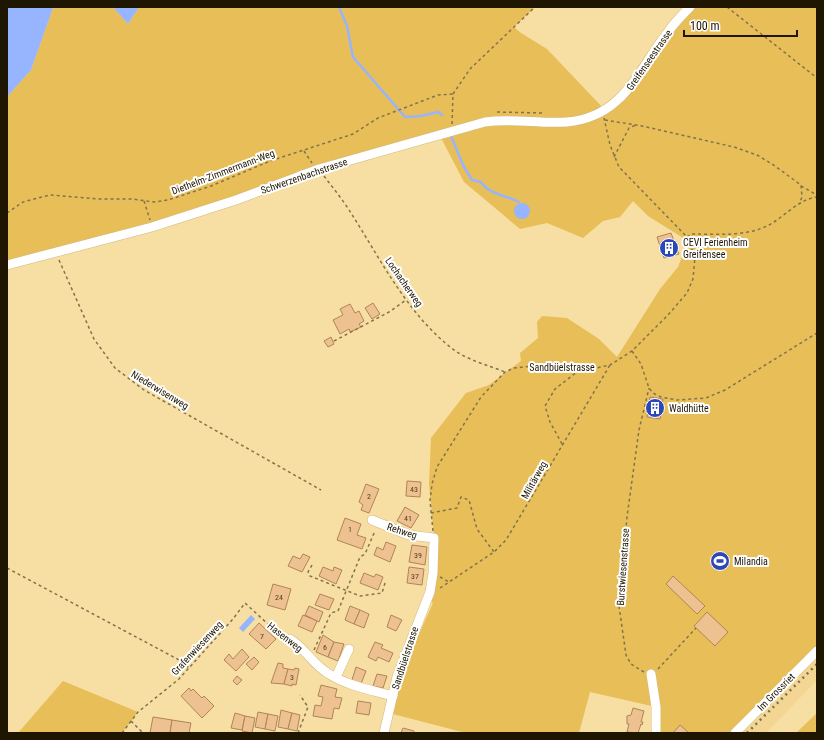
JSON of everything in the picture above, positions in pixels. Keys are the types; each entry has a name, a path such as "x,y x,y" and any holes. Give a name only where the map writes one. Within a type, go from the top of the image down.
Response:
{"street":[{"name":"Greifenseestrasse","path":"603,110 629,90 667,33 690,7"},
{"name":"Schwerzenbachstrasse","path":"7,266 152,227 222,205 319,169 451,125 502,119 568,122 588,117 603,110"},
{"name":"Rehweg","path":"375,522 409,536 434,538"},
{"name":"Sandbüelstrasse","path":"384,733 408,645 430,592 433,573 434,538"},
{"name":"Hasenweg","path":"290,639 311,660 329,674 393,696"},
{"path":"336,677 349,649"},
{"name":"Im Grossriet","path":"735,733 817,651"},
{"path":"651,674 656,707 656,733"}],"path":[{"path":"451,125 453,94 470,69 535,7"},
{"path":"726,7 817,78"},
{"name":"Diethelm-Zimmermann-Weg","path":"7,214 23,202 50,195 100,200 154,202 177,198 226,180 270,161 354,134 378,118 438,95 453,94"},
{"name":"Sandbüelstrasse","path":"505,372 514,368 533,366 596,368 610,365 632,351 668,315 687,293 695,269 693,248 687,237 624,172 614,157 603,110"},
{"path":"495,112 548,113"},
{"path":"605,120 637,125 734,147 757,155 817,196"},
{"path":"614,157 629,128 637,125"},
{"name":"Lochacherweg","path":"304,151 350,211 406,300 442,340 458,353 505,372"},
{"path":"799,204 802,197 801,186"},
{"path":"687,237 692,234 753,231 768,225 799,204 817,196"},
{"path":"144,201 152,227"},
{"name":"Niederwisenweg","path":"56,252 94,339 115,368 144,390 321,490"},
{"path":"334,341 389,312 406,300"},
{"path":"632,351 641,364 649,388 661,398 677,400 706,398 725,390 817,333"},
{"name":"Militärweg","path":"449,582 494,552 516,527 562,444 610,365"},
{"path":"562,444 550,422 545,406 555,389 582,368"},
{"path":"434,538 431,513 432,484 437,467 445,452 481,397 505,372"},
{"name":"Burstwiesenstrasse","path":"649,388 639,430 628,510 619,606 626,655 636,668 651,674"},
{"path":"431,513 457,508 461,497 469,500 477,529 494,552"},
{"path":"311,660 325,624 331,613 338,611 360,557 365,554 375,522"},
{"path":"312,565 308,572 310,576 360,596 382,593 385,583"},
{"path":"7,568 181,660 189,668"},
{"name":"Grafenwiesenweg","path":"122,733 138,712 189,668 245,603"},
{"name":"Hasenweg","path":"245,603 282,637 290,639"},
{"path":"651,674 665,662 696,628"},
{"path":"298,733 308,707 300,695"},
{"path":"131,721 143,733"}],"shaded area":[{"path":"113,7 128,24 139,7 535,7 514,27 547,49 604,109 629,90 690,7 817,7 817,651 735,733 656,733 656,707 590,692 579,733 466,733 389,713 397,677 402,678 412,650 433,603 427,600 434,538 429,484 431,438 466,393 489,385 521,361 520,353 538,338 537,322 542,316 567,318 599,339 617,357 660,289 678,267 688,241 648,216 633,201 620,217 603,221 583,238 547,223 520,229 464,182 439,134 208,210 7,266 7,97 31,70 53,8"},
{"path":"817,651 817,680 776,723 765,733 735,733"},
{"path":"63,681 138,712 122,733 18,733"},
{"path":"817,713 817,733 796,733"}],"water":[{"path":"7,7 76,7 53,8 31,70 7,97"},
{"path":"113,7 139,7 128,24"},
{"path":"519,203 525,203 530,208 528,217 525,219 519,219 514,214 514,208"},
{"path":"251,615 255,619 243,632 239,628"}],"building":[{"name":"CEVI Ferienheim Greifensee","path":"671,233 679,254 664,258 657,237"},
{"path":"373,303 380,314 372,319 365,308"},
{"path":"350,304 355,313 359,311 364,321 359,324 361,327 350,332 349,329 340,334 333,320 343,315 340,309"},
{"path":"331,337 334,344 328,347 324,341"},
{"name":"Waldhütte","path":"650,397 663,399 660,419 647,417"},
{"path":"407,481 421,482 420,497 406,496"},
{"path":"366,484 379,489 369,513 361,510 363,505 359,502"},
{"path":"405,507 419,515 411,528 397,521"},
{"path":"345,518 361,524 357,535 366,538 362,549 337,540"},
{"path":"386,542 396,546 390,562 374,555 377,547 383,550"},
{"path":"412,545 427,547 425,565 409,562"},
{"path":"303,554 310,557 302,572 288,566 293,556 300,559"},
{"path":"323,567 333,571 334,567 342,570 336,584 319,576"},
{"path":"409,567 424,569 422,585 407,583"},
{"path":"364,573 374,577 376,574 383,577 378,590 360,583"},
{"path":"673,576 705,606 697,614 666,584"},
{"path":"273,584 291,589 285,610 267,605"},
{"path":"320,594 334,599 329,610 315,605"},
{"path":"309,606 323,612 319,622 305,615"},
{"path":"350,606 360,610 354,624 345,620"},
{"path":"360,610 369,614 364,628 354,624"},
{"path":"707,612 728,632 715,646 694,626"},
{"path":"303,615 317,621 312,632 298,626"},
{"path":"391,615 402,620 396,631 387,627"},
{"path":"259,623 276,639 266,649 249,634"},
{"path":"323,635 334,642 328,657 316,652"},
{"path":"334,642 344,644 338,661 328,657"},
{"path":"375,642 383,645 381,648 393,653 389,662 378,657 376,661 368,657"},
{"path":"242,649 249,657 236,671 224,660 229,654 233,659"},
{"path":"254,657 259,662 252,670 246,664"},
{"path":"278,663 283,664 283,668 288,669 284,684 271,683"},
{"path":"356,667 366,671 361,684 352,680"},
{"path":"295,668 299,669 296,685 292,684 292,686 284,684 288,669 294,670"},
{"path":"377,674 387,676 383,688 373,686"},
{"path":"237,676 242,680 237,685 233,681"},
{"path":"321,685 337,689 335,697 342,698 339,709 334,708 332,719 313,716 315,705 321,706 323,697 318,696"},
{"path":"189,688 191,691 193,689 202,698 204,696 214,706 202,718 181,696"},
{"path":"358,701 371,703 369,715 356,713"},
{"path":"633,708 644,711 641,722 643,722 638,733 627,732 629,724 627,724 627,716 631,715"},
{"path":"281,710 292,713 288,729 278,727"},
{"path":"258,712 268,714 265,729 255,727"},
{"path":"235,713 245,716 242,730 231,728"},
{"path":"292,713 300,715 297,731 288,729"},
{"path":"268,714 278,716 275,731 265,729"},
{"path":"245,716 255,718 252,733 242,731"},
{"path":"153,717 172,720 170,733 150,733"},
{"path":"172,720 191,723 189,733 170,733"},
{"path":"680,725 689,733 673,733"},
{"path":"403,728 414,731 414,733 401,733"}],"waterway":[{"path":"339,7 347,26 353,57 405,117 421,116 438,112 442,115"},
{"path":"451,136 463,165 472,180 481,182 489,190 519,202"}],"railway":[{"path":"747,733 817,664"}],"place":[{"name":"CEVI Ferienheim Greifensee","path":"669,248"},
{"name":"Waldhütte","path":"655,408"},
{"name":"Milandia","path":"720,561"}]}
